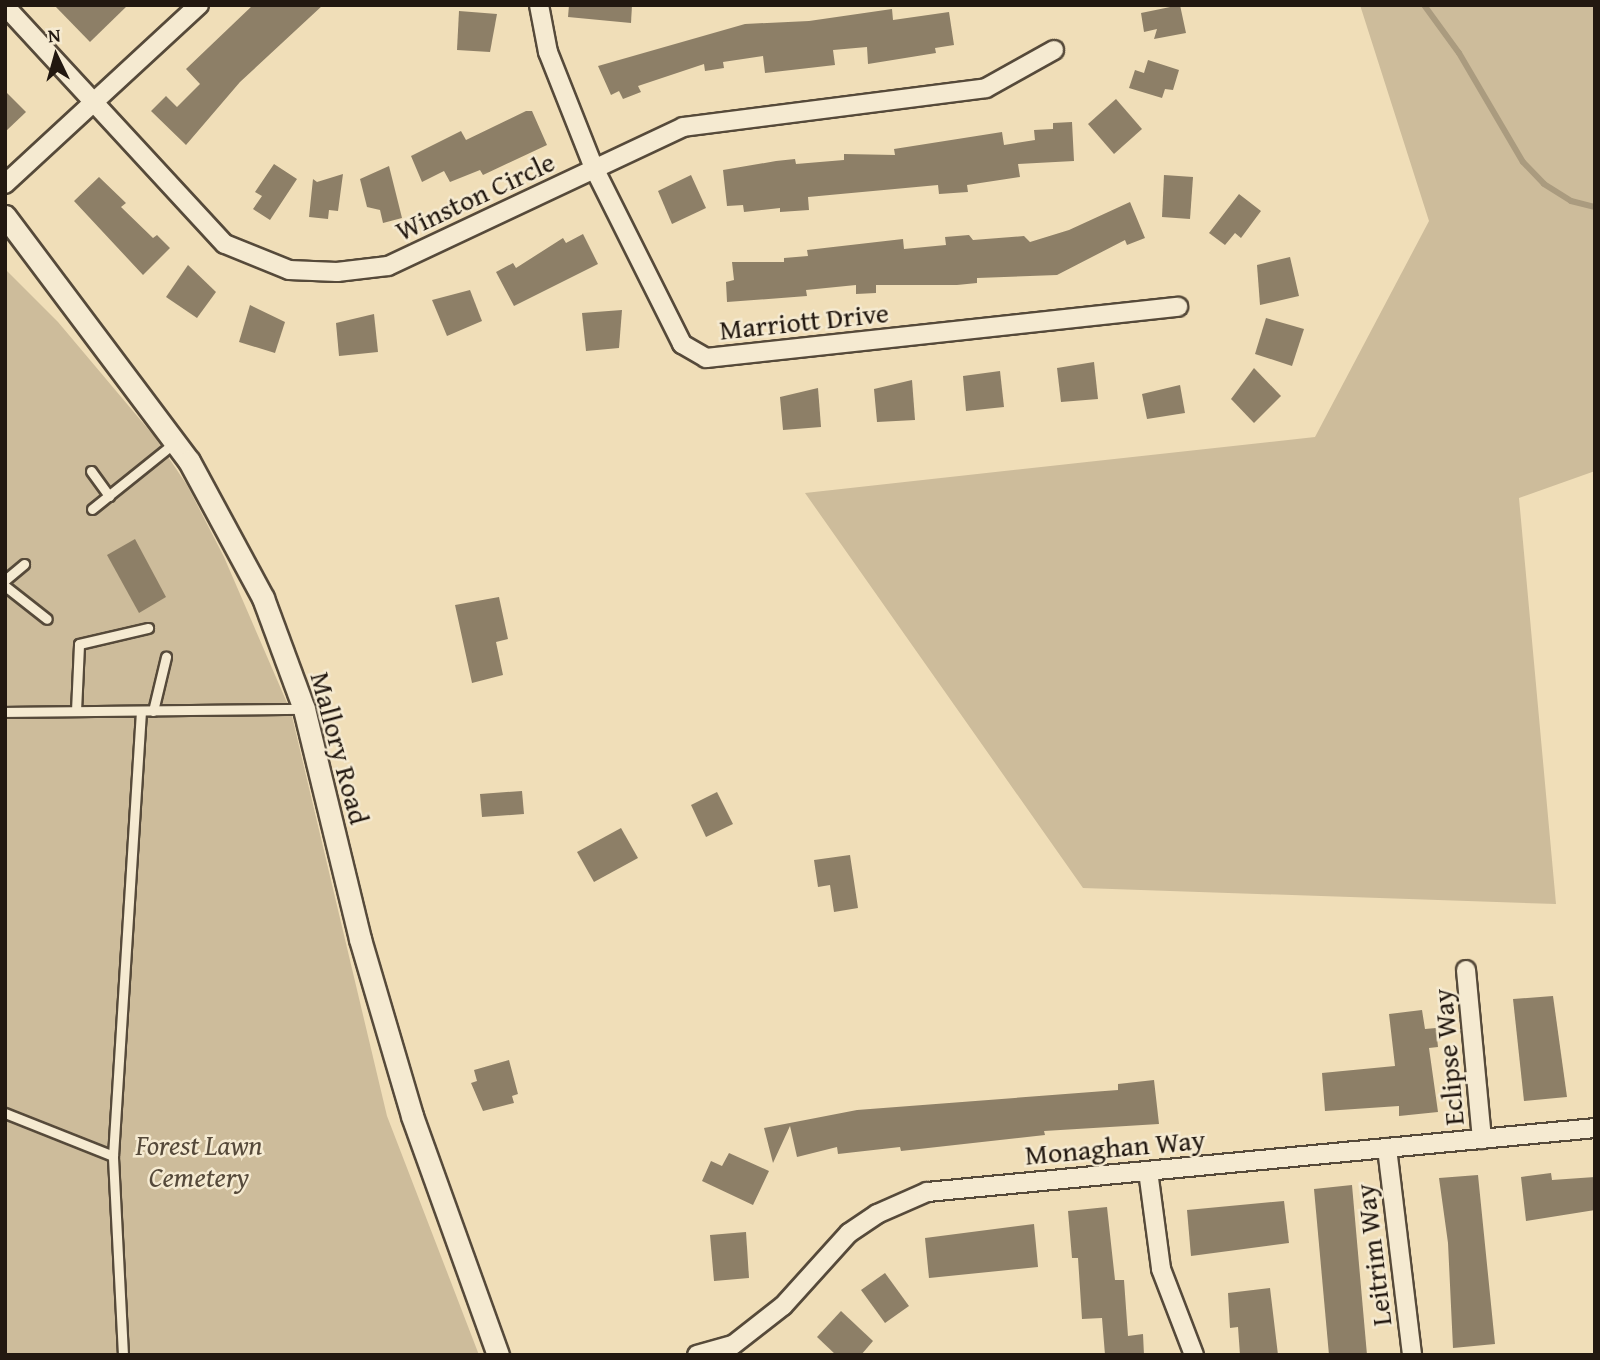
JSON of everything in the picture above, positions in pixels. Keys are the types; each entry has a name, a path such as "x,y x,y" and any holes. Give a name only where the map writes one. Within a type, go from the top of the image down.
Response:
{"street":[{"path":"5,184 199,5"},
{"name":"Marriott Drive","path":"539,5 548,52 594,169 682,344 706,358 1178,307"},
{"name":"Winston Circle","path":"5,6 225,244 289,270 337,272 388,266 683,127 986,88 1054,50"},
{"name":"Mallory Road","path":"5,216 175,442 250,569 304,709 360,939 412,1116 498,1355"},
{"name":"Eclipse Way","path":"1466,970 1482,1139"},
{"name":"Monaghan Way","path":"697,1355 733,1345 783,1306 849,1233 877,1214 927,1192 1595,1128"},
{"name":"Leitrim Way","path":"1387,1148 1412,1355"},
{"path":"1147,1171 1161,1269 1194,1355"}],"lane":[{"path":"92,509 175,442"},
{"path":"91,471 109,496"},
{"path":"5,580 24,564"},
{"path":"5,586 47,619"},
{"path":"76,711 79,643 148,628"},
{"path":"153,711 166,657"},
{"path":"5,712 304,709"},
{"path":"123,1355 113,1156 141,711"},
{"path":"5,1113 113,1156"}],"green space":[{"path":"1360,5 1595,5 1595,471 1519,498 1556,904 1083,888 805,493 1315,437 1429,221"},
{"name":"Forest Lawn Cemetery","path":"5,269 58,322 154,436 187,485 224,557 291,712 387,1116 479,1355 5,1355"}],"building":[{"path":"54,5 128,5 90,42"},
{"path":"253,5 323,5 240,82 186,145 151,111 166,96 177,107 200,84 186,69"},
{"path":"569,5 632,5 631,23 568,17"},
{"path":"1180,5 1186,33 1154,39 1157,29 1144,32 1141,13"},
{"path":"892,9 893,20 949,12 954,45 935,48 936,53 868,64 867,47 833,50 835,65 765,73 763,56 723,62 724,68 705,71 704,64 638,86 641,92 623,99 619,91 611,95 598,66 745,24 809,21"},
{"path":"459,11 497,14 490,52 457,50"},
{"path":"1148,60 1179,70 1173,90 1165,89 1162,98 1129,88 1135,70 1144,73"},
{"path":"5,91 26,112 5,132"},
{"path":"1116,99 1142,129 1114,154 1088,124"},
{"path":"526,111 532,111 547,145 483,175 480,170 450,182 444,171 422,182 411,156 461,131 466,140"},
{"path":"1072,122 1074,161 1018,164 1020,177 967,185 968,192 939,194 938,185 808,197 809,210 780,212 780,208 744,212 743,205 727,206 723,170 795,159 796,164 844,160 844,154 895,155 894,149 1002,132 1004,145 1035,140 1034,130 1053,129 1053,123"},
{"path":"274,164 297,179 270,220 253,209 262,196 255,192"},
{"path":"389,166 402,218 383,223 380,210 367,207 360,179"},
{"path":"343,174 338,211 329,210 328,219 309,217 313,179 317,182"},
{"path":"691,175 706,208 672,224 658,191"},
{"path":"1164,175 1193,177 1190,219 1162,217"},
{"path":"99,177 126,203 121,207 153,238 157,235 170,248 143,275 74,201"},
{"path":"1239,194 1261,211 1241,238 1235,233 1225,245 1209,233"},
{"path":"1130,202 1145,238 1127,245 1125,240 1057,275 977,278 977,283 957,285 876,285 876,293 856,294 856,285 806,290 807,296 727,302 726,282 734,280 732,262 784,262 784,258 808,256 807,250 903,239 904,249 946,245 945,237 969,235 973,240 1024,236 1030,242 1069,230"},
{"path":"583,234 598,264 514,306 496,272 513,263 516,268 563,238 566,243"},
{"path":"1290,257 1299,296 1260,305 1257,265"},
{"path":"188,265 216,292 197,318 166,297"},
{"path":"470,290 482,321 447,336 432,300"},
{"path":"250,305 285,322 275,353 239,342"},
{"path":"622,310 619,348 586,351 582,313"},
{"path":"374,314 378,352 339,356 336,323"},
{"path":"1266,318 1304,329 1292,366 1255,354"},
{"path":"1094,362 1098,399 1061,402 1057,368"},
{"path":"1254,368 1281,396 1254,423 1231,399"},
{"path":"1000,371 1004,407 966,411 963,376"},
{"path":"912,380 915,420 877,422 874,389"},
{"path":"1180,385 1185,413 1147,419 1142,394"},
{"path":"818,388 821,427 783,430 780,397"},
{"path":"135,539 166,597 139,613 107,555"},
{"path":"499,597 508,639 496,642 503,675 472,683 455,605"},
{"path":"522,791 524,814 482,817 480,794"},
{"path":"717,792 733,824 706,837 691,805"},
{"path":"621,828 638,858 594,882 577,852"},
{"path":"850,855 858,908 834,912 830,885 818,887 814,860"},
{"path":"1553,996 1567,1097 1524,1101 1513,999"},
{"path":"1422,1010 1425,1029 1436,1028 1438,1047 1429,1048 1438,1112 1399,1116 1399,1106 1325,1111 1322,1073 1395,1066 1389,1014"},
{"path":"509,1060 518,1094 512,1096 514,1103 483,1111 471,1083 477,1081 474,1070"},
{"path":"1154,1080 1159,1124 1044,1131 1045,1135 901,1151 900,1147 838,1154 837,1147 797,1157 790,1126 773,1163 764,1128 857,1110 1118,1090 1118,1084"},
{"path":"729,1153 769,1171 753,1205 702,1181 711,1161 722,1166"},
{"path":"1551,1173 1552,1180 1595,1177 1595,1210 1526,1221 1521,1177"},
{"path":"1478,1175 1495,1344 1453,1348 1448,1243 1439,1178"},
{"path":"1352,1185 1367,1355 1329,1355 1314,1189"},
{"path":"1284,1201 1289,1243 1191,1256 1187,1210"},
{"path":"1107,1207 1115,1280 1124,1280 1128,1336 1143,1334 1144,1355 1105,1355 1102,1318 1082,1319 1078,1258 1072,1258 1068,1211"},
{"path":"1034,1224 1038,1267 929,1278 925,1238"},
{"path":"746,1232 749,1278 714,1281 710,1235"},
{"path":"885,1273 909,1306 885,1323 861,1290"},
{"path":"1270,1288 1278,1355 1240,1355 1238,1327 1230,1328 1228,1293"},
{"path":"841,1311 873,1341 861,1355 836,1355 817,1337"}],"waterway":[{"path":"1424,5 1459,53 1523,162 1544,184 1571,201 1595,207"}]}
